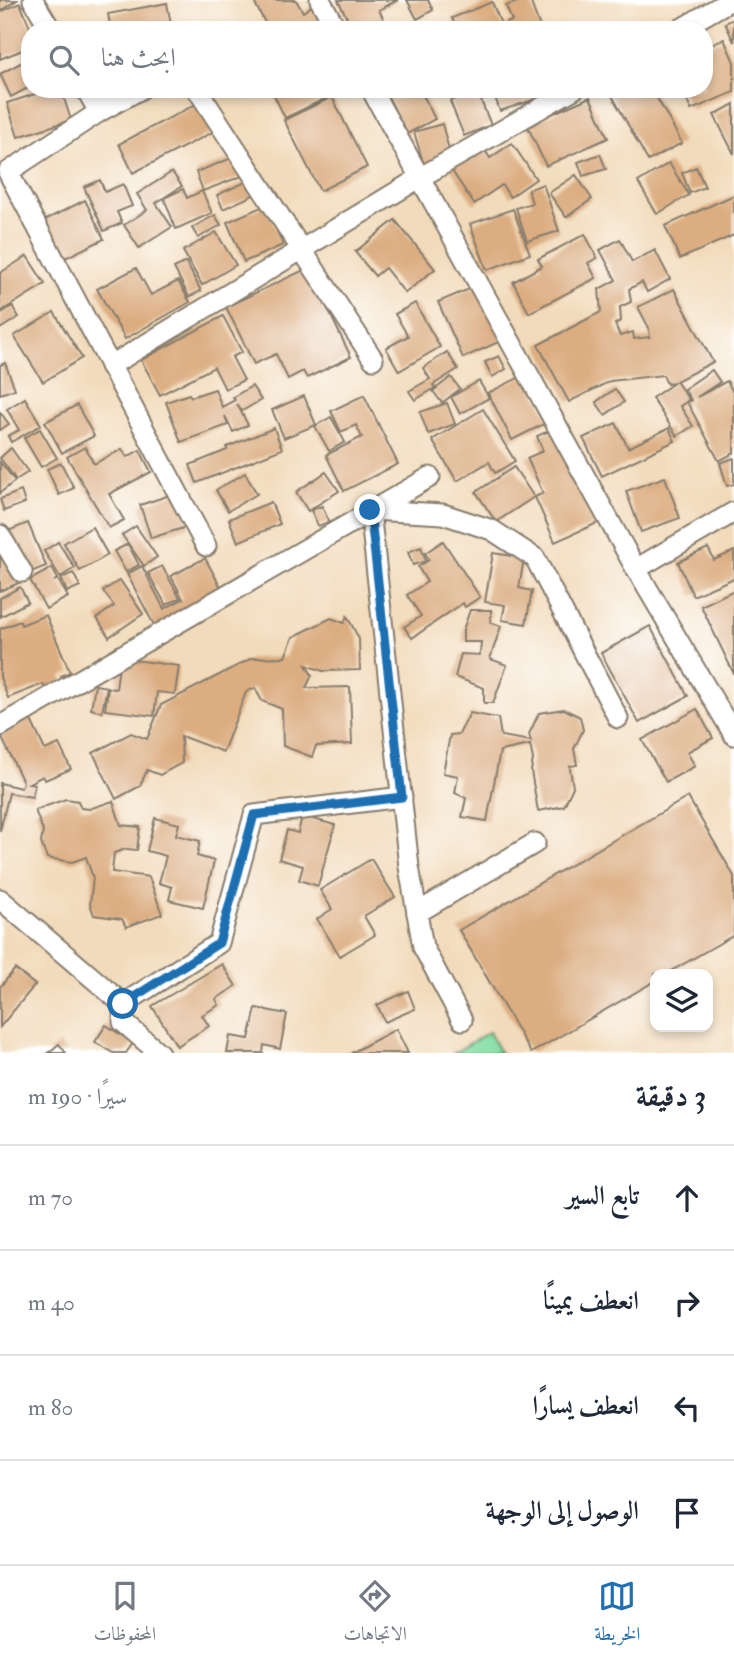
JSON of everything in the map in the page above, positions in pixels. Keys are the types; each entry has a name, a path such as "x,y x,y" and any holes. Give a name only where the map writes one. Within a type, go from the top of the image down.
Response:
{"street":[{"path":"33,0 46,21"},
{"path":"320,0 332,21"},
{"path":"695,21 731,0"},
{"path":"91,98 99,111"},
{"path":"124,98 99,111 8,172 206,545"},
{"path":"203,98 373,359"},
{"path":"376,98 636,569 734,735"},
{"path":"110,366 421,177 558,98"},
{"path":"0,726 430,477"},
{"path":"370,510 443,514 492,530 535,558 618,718"},
{"path":"370,510 409,867 423,947 462,1020"},
{"path":"636,569 734,512"},
{"path":"0,535 22,572"},
{"path":"123,1004 219,943 254,815 402,797"},
{"path":"417,913 535,843"},
{"path":"0,899 123,1004 123,1022 159,1053"}],"green space":[{"path":"489,1032 500,1053 454,1053"}],"building":[{"path":"0,0 17,0 0,11"},
{"path":"253,0 296,0 303,12 316,3 329,21 264,21"},
{"path":"338,0 398,0 379,10 384,21 348,21"},
{"path":"407,0 428,0 433,10 417,19"},
{"path":"530,0 538,21 512,21 506,6"},
{"path":"492,2 500,21 453,21 452,18"},
{"path":"20,3 27,21 21,21 21,51 0,59 0,12"},
{"path":"167,3 170,21 109,21 108,14"},
{"path":"734,19 734,42 725,23"},
{"path":"724,39 734,62 734,92 691,110 686,98 713,98 713,43"},
{"path":"21,63 21,92 11,97 0,74"},
{"path":"23,98 64,98 71,120 18,137 7,103"},
{"path":"275,98 327,98 285,118"},
{"path":"332,98 367,167 320,191 284,120"},
{"path":"389,98 424,98 435,119 407,134"},
{"path":"458,98 480,98 491,125 464,136 450,101"},
{"path":"495,98 538,98 500,111"},
{"path":"590,98 608,138 546,166 527,125"},
{"path":"613,98 657,98 682,143 648,161"},
{"path":"202,101 217,130 133,173 119,144"},
{"path":"734,104 734,154 714,115"},
{"path":"442,124 451,157 424,165 414,132"},
{"path":"512,143 536,179 510,197 502,185 474,204 450,168 482,146 490,158"},
{"path":"600,154 606,169 583,176 578,162"},
{"path":"237,156 245,175 203,191 196,172"},
{"path":"669,163 689,195 657,214 638,182"},
{"path":"696,167 705,187 690,193 682,173"},
{"path":"172,172 182,186 156,203 172,227 139,248 124,225 147,210 137,194"},
{"path":"576,175 592,199 566,217 549,193"},
{"path":"252,179 258,193 223,209 217,195"},
{"path":"100,180 105,192 123,184 132,206 117,212 122,223 104,231 84,187"},
{"path":"543,184 559,231 527,241 516,208 532,203 528,190"},
{"path":"183,189 187,198 202,191 212,213 176,229 164,198"},
{"path":"734,195 734,235 680,259 665,226"},
{"path":"85,200 104,239 59,261 39,223"},
{"path":"266,205 283,245 244,262 227,222"},
{"path":"513,209 530,254 487,270 470,224"},
{"path":"215,215 221,225 198,238 192,228"},
{"path":"395,220 435,269 405,293 385,268 375,276 355,252"},
{"path":"216,232 236,265 202,285 183,251"},
{"path":"585,234 597,258 588,263 596,278 529,313 513,282 542,266 538,259"},
{"path":"620,239 632,262 655,250 670,279 647,292 642,282 629,289 631,302 620,307 621,321 615,324 620,336 633,332 634,339 650,337 649,328 638,307 674,289 713,362 676,381 689,400 680,406 693,426 677,436 652,398 675,382 667,384 663,375 610,381 569,402 538,345 601,312 599,289 616,280 600,250"},
{"path":"27,256 45,284 0,312 0,273"},
{"path":"186,262 201,291 189,297 174,268"},
{"path":"136,268 151,295 178,281 190,302 125,339 97,289"},
{"path":"308,268 351,357 307,378 303,371 288,379 276,354 254,364 226,307"},
{"path":"479,285 503,340 463,358 438,302"},
{"path":"415,303 440,347 399,371 386,348 408,336 395,314"},
{"path":"12,306 19,317 0,329 0,314"},
{"path":"54,312 82,358 43,382 14,336"},
{"path":"223,316 242,352 232,357 244,380 225,389 214,367 160,395 141,360"},
{"path":"447,352 458,369 415,400 409,391 430,379 423,368"},
{"path":"499,356 506,369 492,377 485,362"},
{"path":"5,363 15,389 0,394 0,365"},
{"path":"712,370 720,382 697,397 727,381 734,394 734,453 719,461 687,402 691,400 684,389"},
{"path":"526,374 550,421 512,440 488,393"},
{"path":"451,377 460,389 442,403 433,391"},
{"path":"479,381 489,398 460,414 451,397"},
{"path":"252,386 261,400 242,411 237,404 248,425 233,432 225,416 228,425 181,442 166,402 215,389 222,407"},
{"path":"615,389 624,402 605,415 596,402"},
{"path":"364,395 398,464 344,491 326,455 362,437 356,425 341,432 331,411"},
{"path":"304,396 316,425 284,438 272,410"},
{"path":"25,398 41,425 11,442 8,436 19,430 7,409"},
{"path":"447,403 455,424 428,434 420,412"},
{"path":"77,405 94,436 62,453 45,422"},
{"path":"483,409 515,461 495,473 489,462 457,481 432,440"},
{"path":"0,412 9,424 0,430"},
{"path":"331,417 345,442 329,451 315,426"},
{"path":"616,423 628,448 669,428 675,441 602,476 583,438"},
{"path":"274,428 282,449 197,483 190,465"},
{"path":"556,428 602,521 555,542 535,497 543,493 527,458 543,451 537,436"},
{"path":"40,429 57,458 41,467 24,438"},
{"path":"85,447 94,464 122,449 127,457 140,450 151,472 109,494 124,520 109,528 67,457"},
{"path":"11,448 28,472 16,480 0,458"},
{"path":"734,458 734,484 727,486 720,463"},
{"path":"0,462 15,481 0,493"},
{"path":"61,463 74,488 59,495 47,469"},
{"path":"514,467 534,497 496,522 476,492"},
{"path":"326,472 339,491 308,511 296,492"},
{"path":"245,473 257,494 228,511 216,490"},
{"path":"665,477 680,518 641,532 626,491"},
{"path":"21,491 25,503 4,511 0,499"},
{"path":"179,492 190,526 151,538 140,505"},
{"path":"271,502 280,524 238,542 229,519"},
{"path":"322,506 329,522 318,526 311,510"},
{"path":"28,523 46,566 26,574 8,531"},
{"path":"136,526 157,557 144,566 122,535"},
{"path":"92,527 108,555 80,571 64,543"},
{"path":"443,541 480,597 465,607 463,603 412,638 404,627 421,616 407,595 427,582 418,567 429,560 425,553"},
{"path":"58,542 75,568 60,577 44,551"},
{"path":"128,544 139,565 126,572 114,551"},
{"path":"421,547 426,561 413,565 408,552"},
{"path":"708,548 714,560 734,551 734,578 693,596 678,562"},
{"path":"8,550 21,582 0,591 0,553"},
{"path":"493,553 524,558 519,588 532,591 526,624 502,620 505,605 485,602"},
{"path":"205,558 223,591 155,627 127,574 142,566 164,609 183,599 171,576"},
{"path":"162,566 180,598 166,605 148,573"},
{"path":"52,568 68,597 46,609 30,580"},
{"path":"73,573 80,586 67,592 61,578"},
{"path":"120,580 143,614 109,637 97,618 114,606 103,591"},
{"path":"20,587 28,602 0,617 0,598"},
{"path":"734,590 734,674 701,606"},
{"path":"470,610 491,610 491,623 501,626 490,659 507,665 493,703 484,703 484,688 455,677 461,654 480,655 481,642 463,642 463,630"},
{"path":"46,615 70,672 61,676 64,685 46,692 43,684 8,698 0,677 0,629 20,621 21,625"},
{"path":"347,616 359,639 360,670 323,671 306,665 312,675 306,688 350,687 352,744 316,746 312,757 283,746 282,709 262,701 255,688 246,692 223,752 181,736 182,763 160,775 147,770 140,786 116,799 93,753 131,733 147,739 161,705 252,658 285,657 293,637 331,618 344,623"},
{"path":"650,626 688,696 639,723 601,653"},
{"path":"120,658 179,666 175,694 157,692 154,716 105,710 108,688 116,689"},
{"path":"95,685 107,687 102,712 91,709"},
{"path":"564,709 580,717 583,730 574,749 577,765 570,766 573,787 564,806 538,811 531,771 533,759 530,745 500,751 487,821 462,817 466,798 455,793 458,776 443,773 450,735 459,734 470,713 498,718 501,736 531,741 529,734 539,713"},
{"path":"697,709 713,738 687,752 695,766 666,782 642,740"},
{"path":"29,716 45,750 59,744 71,769 45,780 43,776 29,783 35,784 32,797 9,793 0,831 0,783 21,788 23,782 0,734"},
{"path":"688,797 734,876 734,935 675,969 650,969 650,984 531,1053 459,930"},
{"path":"66,799 78,801 81,808 89,809 113,801 121,825 140,827 137,850 126,849 114,853 112,872 149,877 162,914 126,927 122,919 94,915 90,904 93,878 86,857 72,862 47,858 41,843 43,831 35,810"},
{"path":"302,816 335,825 318,886 299,880 303,866 279,859 287,830 298,833"},
{"path":"155,818 179,824 176,835 200,841 197,856 214,861 203,908 169,900 172,887 159,883 166,856 147,851"},
{"path":"371,859 395,897 364,916 375,935 340,956 317,919 332,909 320,890"},
{"path":"222,964 236,986 216,999 219,1005 202,1015 209,1026 177,1046 152,1006"},
{"path":"15,969 35,985 0,1027 0,987"},
{"path":"408,991 415,1009 385,1022 377,1005"},
{"path":"256,1008 287,1014 280,1049 264,1045 263,1053 227,1053 230,1036 249,1039"},
{"path":"106,1025 133,1043 126,1053 113,1053 95,1042"},
{"path":"396,1029 408,1053 351,1053"},
{"path":"59,1044 66,1053 48,1053"}],"route":[{"path":"123,1004 219,943 254,815 402,797 370,510"}]}
